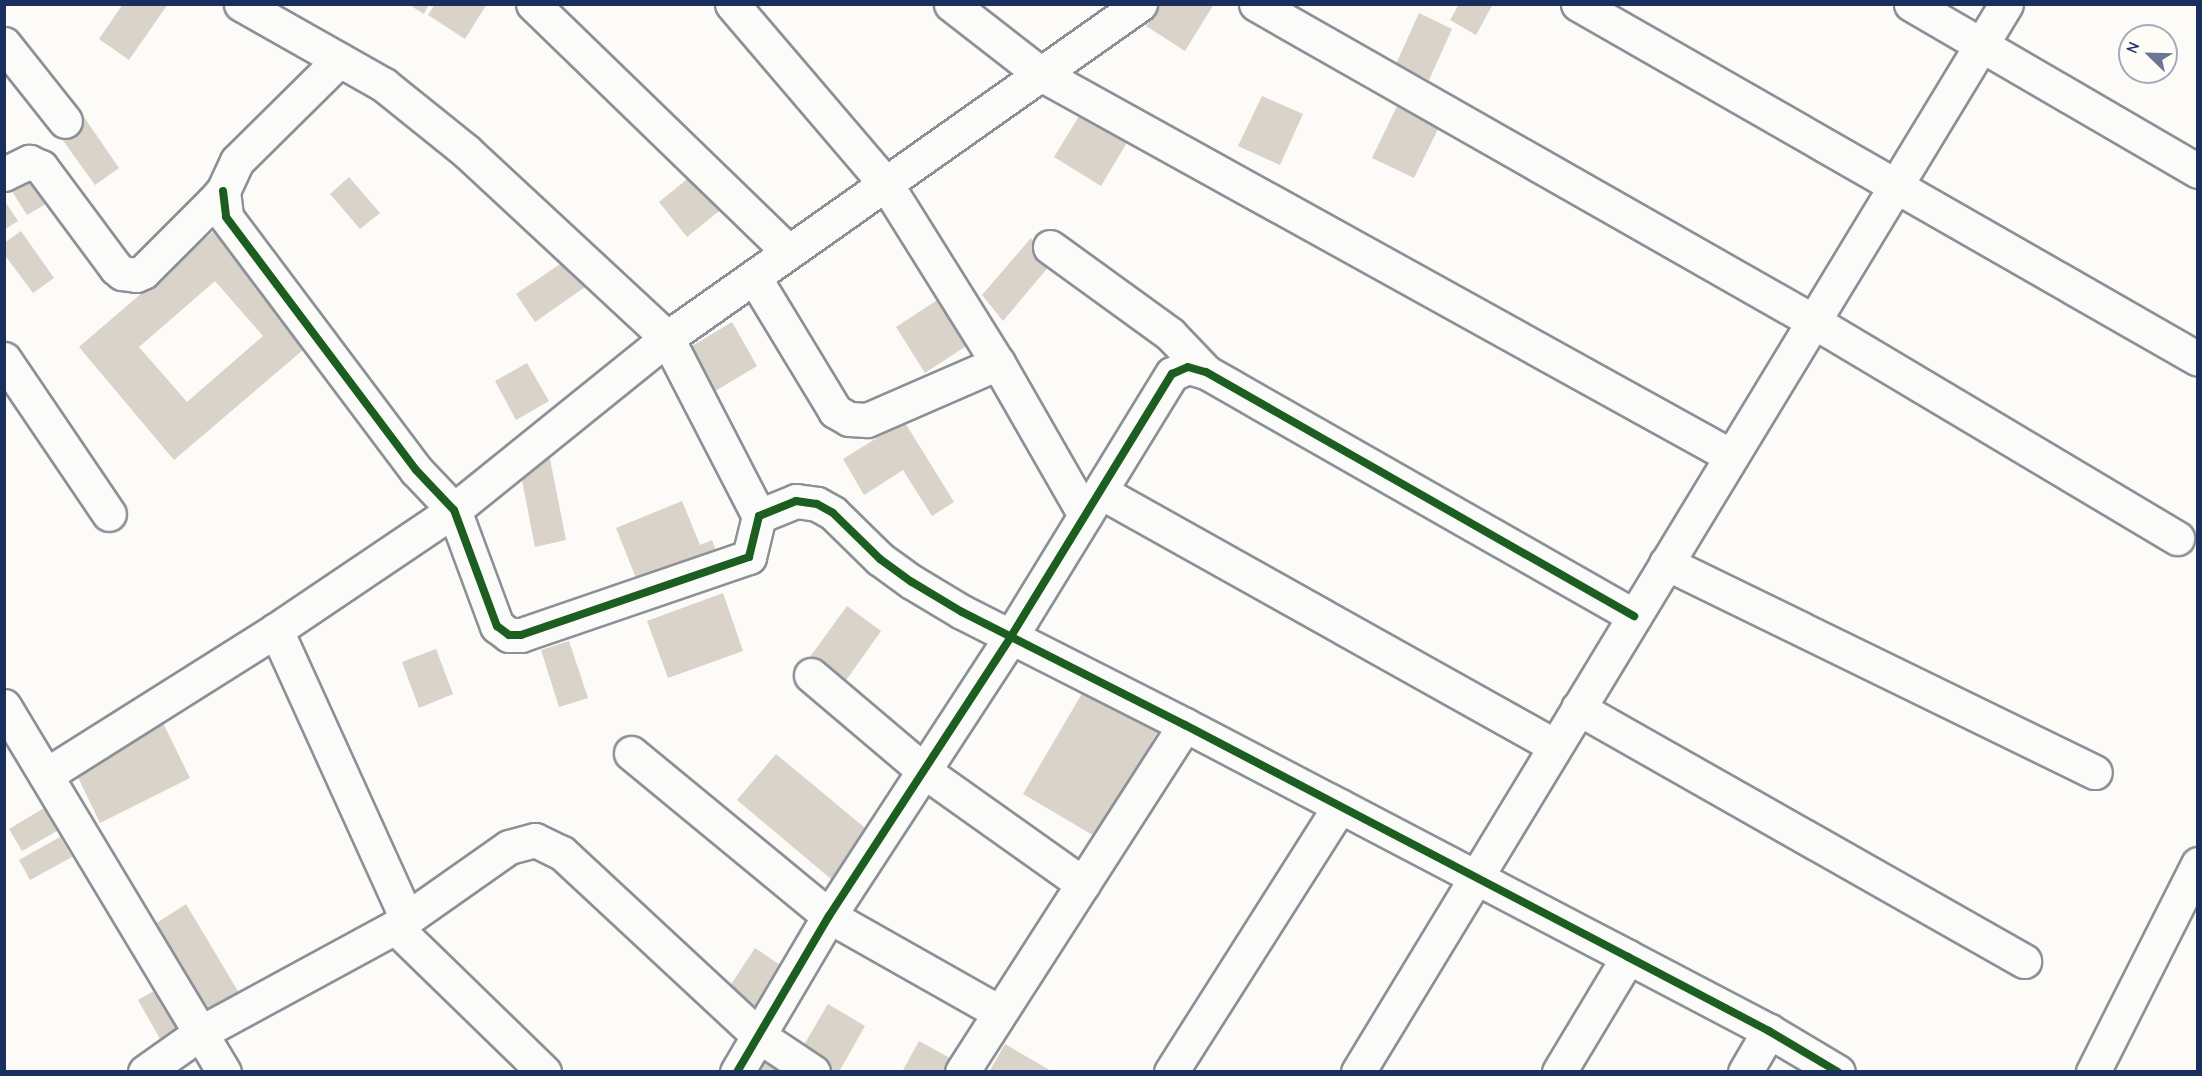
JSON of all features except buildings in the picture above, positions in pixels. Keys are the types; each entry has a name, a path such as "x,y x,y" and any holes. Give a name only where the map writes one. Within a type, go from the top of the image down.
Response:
{"street":[{"path":"223,191 226,217 416,470 454,510 497,626 509,635 521,635 749,557 759,516 667,338 465,151 384,86 241,4"},
{"path":"533,4 789,252"},
{"path":"732,4 886,184 998,363 1093,503 1555,746"},
{"path":"951,4 1041,74 1731,456"},
{"path":"46,775 276,630 454,510 667,338 1140,4"},
{"path":"1256,4 1814,321 2177,538"},
{"path":"1578,4 2198,359"},
{"path":"1911,4 2198,171"},
{"path":"1358,1071 2006,4"},
{"path":"4,44 65,121"},
{"path":"4,174 29,162 41,167 116,268 130,276 143,272 223,191 237,161 339,60"},
{"path":"1050,247 1170,334 1206,372"},
{"path":"754,277 835,411 849,419 867,420 998,363"},
{"path":"4,359 109,514"},
{"path":"737,1071 829,916 1010,638 1172,374 1188,367 1206,372 1634,616"},
{"path":"759,516 796,501 817,504 833,513 880,559 912,582 1010,638 1185,725 1340,806 1769,1031 1838,1071"},
{"path":"1666,563 2095,772"},
{"path":"276,630 401,923 544,1071"},
{"path":"811,675 924,771 1083,884"},
{"path":"4,706 224,1071"},
{"path":"1578,708 2024,961"},
{"path":"962,1071 1185,725"},
{"path":"631,753 829,916 999,1012"},
{"path":"1171,1071 1340,806"},
{"path":"145,1071 200,1033 401,923 509,847 535,840 562,853 759,1036 813,1071"},
{"path":"2093,1071 2198,864"},
{"path":"1559,1071 1628,957"},
{"path":"1745,1071 1769,1031"}],"cycle path":[{"path":"223,191 226,217 416,470 454,510 497,626 509,635 521,635 749,557 759,516 796,501 817,504 833,513 880,559 912,582 962,612 1185,725 1769,1031 1838,1072"},
{"path":"737,1072 829,916 1010,638 1172,374 1188,367 1206,372 1634,616"}]}
